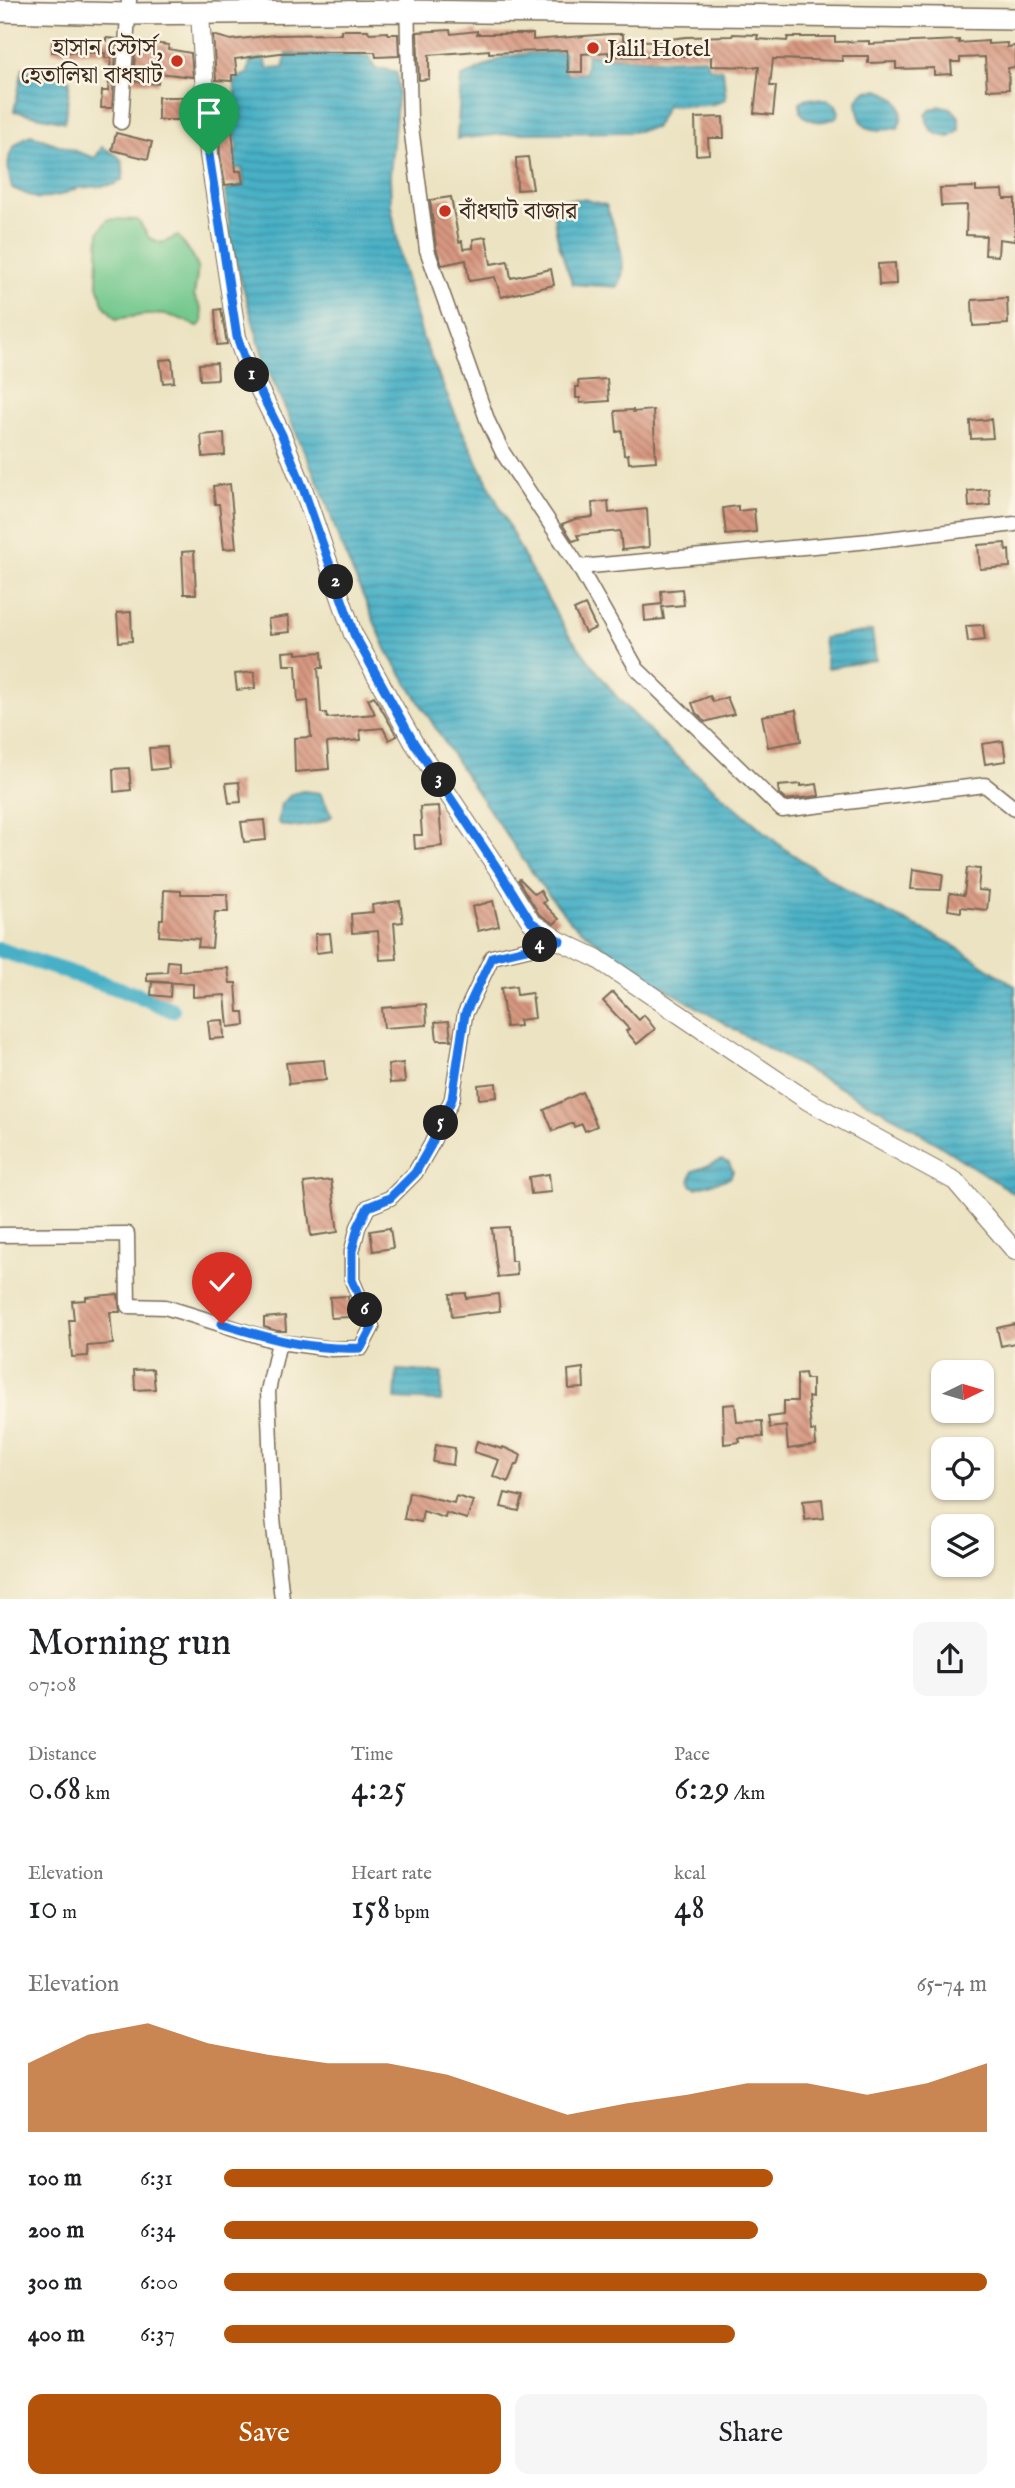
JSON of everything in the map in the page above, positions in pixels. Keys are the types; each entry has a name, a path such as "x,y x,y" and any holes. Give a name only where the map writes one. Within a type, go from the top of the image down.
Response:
{"main road":[{"path":"0,11 129,7 200,14 407,5 592,6 1015,19"}],"street":[{"path":"407,5 410,119 427,250 488,422 503,453 579,567 637,668 782,810 985,785 1015,809"},
{"path":"121,122 129,7"},
{"path":"200,14 209,155 237,337 247,365 286,446 354,634 414,743 531,922 560,941 596,958 808,1101 955,1181 1015,1251"},
{"path":"579,567 870,541 1015,524"},
{"path":"0,1235 127,1234 128,1306 164,1307 279,1342 332,1349 361,1348 372,1327 352,1280 352,1251 358,1227 368,1207 390,1198 415,1173 431,1145 452,1099 465,1014 492,957 560,941"},
{"path":"279,1342 268,1391 273,1518 282,1599"}],"green space":[{"path":"108,219 138,220 149,238 162,243 178,236 193,256 198,268 194,296 201,308 203,322 197,327 177,317 158,314 116,319 103,304 97,281 99,232"}],"water":[{"path":"564,52 566,74 585,73 587,53 661,60 705,58 710,68 723,70 726,98 707,105 667,105 655,128 631,132 514,133 457,139 461,78 504,57"},
{"path":"287,54 367,56 375,69 397,73 398,92 390,175 391,205 401,260 423,339 461,428 527,563 567,632 616,696 662,744 782,847 860,899 950,943 1015,986 1015,1194 900,1120 761,1045 631,968 571,922 540,884 464,773 387,651 340,543 325,498 265,363 232,249 225,191 244,184 242,168 226,170 224,156 235,153 237,149 233,122 236,99 234,80 248,73 250,61 260,58 265,60 268,69 283,68"},
{"path":"23,68 70,80 65,122 14,111"},
{"path":"879,90 892,96 899,104 902,115 898,128 873,130 863,124 860,118 857,100 865,91"},
{"path":"807,98 828,100 836,105 839,112 836,118 821,121 807,118 800,111 800,102"},
{"path":"941,106 951,108 959,117 959,131 950,137 933,131 927,120 926,115 931,109"},
{"path":"31,135 95,158 102,147 122,162 123,179 113,185 78,188 38,199 12,188 8,163 12,150 16,144"},
{"path":"583,199 606,205 622,258 622,278 618,287 573,284 556,232 554,200"},
{"path":"872,631 876,660 827,668 823,638"},
{"path":"303,791 320,793 332,816 306,826 278,823 281,804 292,794"},
{"path":"722,1160 729,1163 733,1171 730,1178 696,1188 691,1185 693,1171"},
{"path":"397,1370 442,1373 441,1401 395,1399"}],"building":[{"path":"341,30 398,34 399,56 376,57 375,52 280,53 235,59 237,75 232,75 232,81 216,80 213,35 231,40 275,35 341,34"},
{"path":"450,30 451,34 477,31 477,34 533,34 533,40 623,34 623,40 654,41 733,34 758,35 757,39 787,41 788,37 835,37 835,42 869,41 869,44 988,41 988,44 1007,43 1007,47 1015,46 1015,67 1008,68 1009,89 987,90 985,57 960,58 960,62 951,62 952,74 934,75 934,68 896,69 896,62 868,63 868,56 842,56 843,61 773,59 770,86 776,86 773,115 754,113 759,67 711,66 711,55 655,57 609,56 608,52 582,54 582,72 568,72 567,50 489,53 489,50 429,55 429,79 419,80 417,32"},
{"path":"106,38 117,39 112,108 101,108 102,91 108,91 111,58 105,58 105,53 52,52 52,40 106,41"},
{"path":"136,41 169,45 168,49 191,53 193,77 159,73 158,84 133,81"},
{"path":"158,97 190,97 190,120 158,120"},
{"path":"217,98 229,98 236,171 241,171 243,183 225,185 220,154"},
{"path":"723,117 724,138 708,138 709,154 696,155 695,118"},
{"path":"116,133 152,142 148,159 112,150"},
{"path":"528,157 533,189 517,190 516,158"},
{"path":"976,187 976,191 1003,190 1004,199 1015,199 1015,241 999,239 998,256 985,255 986,236 966,235 967,205 941,206 940,188"},
{"path":"451,197 459,242 462,241 463,249 473,248 473,239 486,237 491,264 508,261 511,278 551,269 554,285 501,297 495,277 469,281 466,260 442,265 436,248 430,200"},
{"path":"895,263 896,284 879,285 878,264"},
{"path":"1007,298 1008,324 973,326 972,300"},
{"path":"221,309 227,344 217,345 215,310"},
{"path":"172,359 174,382 163,383 160,360"},
{"path":"217,363 218,379 200,380 199,364"},
{"path":"607,379 609,401 580,403 580,398 576,398 578,381"},
{"path":"653,410 656,461 629,463 628,454 624,455 622,431 617,432 615,411"},
{"path":"991,419 993,438 971,439 970,421"},
{"path":"224,433 225,455 203,457 201,435"},
{"path":"230,484 236,548 224,549 219,504 215,504 213,486"},
{"path":"989,489 990,505 969,507 968,491"},
{"path":"608,501 609,513 647,509 649,547 622,550 620,531 577,535 579,539 573,541 562,524 593,517 592,503"},
{"path":"738,506 738,511 754,509 756,532 726,535 723,508"},
{"path":"1005,543 1006,551 1009,550 1010,567 980,569 978,545"},
{"path":"194,551 196,594 184,594 182,552"},
{"path":"682,589 684,605 662,607 664,619 645,621 644,606 662,604 661,591"},
{"path":"585,605 596,628 585,633 574,610"},
{"path":"131,612 132,641 119,642 117,613"},
{"path":"288,616 290,632 270,634 268,619"},
{"path":"983,625 985,640 968,642 966,626"},
{"path":"297,651 297,654 322,652 323,668 318,668 321,713 326,713 327,718 375,714 368,699 374,696 397,736 389,740 383,728 360,730 361,740 327,743 329,769 295,772 294,738 311,737 308,701 298,702 296,665 284,665 283,652"},
{"path":"254,672 255,688 237,690 235,674"},
{"path":"710,696 713,702 727,697 734,714 705,722 696,713 692,703"},
{"path":"796,710 801,741 768,747 762,716"},
{"path":"1003,741 1006,761 985,764 982,744"},
{"path":"167,747 169,768 151,770 149,748"},
{"path":"129,768 131,790 114,792 113,769"},
{"path":"239,782 241,802 229,803 226,783"},
{"path":"817,784 819,796 785,800 779,794 778,786"},
{"path":"439,806 442,846 415,849 414,835 422,835 420,807"},
{"path":"264,820 266,840 244,842 241,822"},
{"path":"967,868 980,869 978,890 989,891 987,910 961,907 961,912 948,910 950,893 964,895"},
{"path":"913,869 943,874 941,890 911,889"},
{"path":"518,880 535,894 540,890 546,901 543,903 559,919 554,924 539,914"},
{"path":"164,890 181,891 181,894 227,894 228,912 215,912 212,948 198,947 199,939 159,936 160,919 163,919"},
{"path":"400,901 403,922 394,923 397,959 380,960 378,931 352,933 351,914 373,912 372,905"},
{"path":"493,901 499,926 478,931 472,907"},
{"path":"330,933 332,951 316,953 315,934"},
{"path":"168,961 179,962 179,971 228,968 230,983 236,983 238,1012 244,1012 245,1025 228,1027 225,995 193,997 193,984 147,981 147,973 167,972"},
{"path":"152,982 171,983 170,997 151,995"},
{"path":"516,986 517,995 532,993 535,1018 519,1020 520,1026 506,1027 501,988"},
{"path":"613,992 639,1020 644,1015 655,1029 637,1044 626,1031 629,1029 603,1001"},
{"path":"426,1004 427,1025 384,1028 382,1008"},
{"path":"223,1020 224,1038 210,1039 208,1021"},
{"path":"449,1021 451,1040 437,1040 435,1022"},
{"path":"324,1060 326,1080 289,1084 286,1063"},
{"path":"403,1063 405,1082 390,1083 388,1065"},
{"path":"496,1083 497,1097 479,1099 478,1085"},
{"path":"582,1092 597,1126 585,1131 582,1124 574,1127 573,1123 553,1131 544,1110"},
{"path":"549,1174 551,1192 531,1194 529,1177"},
{"path":"331,1180 338,1232 311,1236 304,1183"},
{"path":"509,1227 511,1261 516,1261 517,1275 498,1277 492,1228"},
{"path":"390,1228 393,1248 373,1251 370,1231"},
{"path":"466,1293 466,1298 498,1294 500,1311 452,1317 450,1294"},
{"path":"118,1294 120,1312 110,1312 113,1344 87,1346 88,1356 72,1357 69,1320 74,1320 72,1301"},
{"path":"348,1296 350,1317 331,1318 330,1297"},
{"path":"285,1316 286,1331 264,1327 264,1318"},
{"path":"1015,1324 1015,1343 1001,1346 997,1328"},
{"path":"583,1368 584,1388 569,1389 568,1370"},
{"path":"153,1369 155,1389 135,1390 134,1370"},
{"path":"805,1373 806,1379 812,1379 812,1398 808,1397 811,1431 815,1431 816,1445 788,1449 786,1426 770,1428 768,1417 784,1415 784,1401 797,1401 797,1374"},
{"path":"735,1404 737,1422 762,1421 763,1437 739,1438 740,1442 724,1444 723,1405"},
{"path":"477,1441 502,1449 503,1447 521,1455 508,1482 493,1476 499,1460 474,1452"},
{"path":"436,1445 455,1448 453,1465 433,1462"},
{"path":"409,1492 454,1503 456,1496 473,1501 467,1519 446,1513 445,1518 423,1511 421,1522 404,1519"},
{"path":"505,1493 523,1497 519,1511 501,1507"},
{"path":"822,1499 824,1518 805,1520 803,1501"}],"waterway":[{"path":"0,950 138,995 172,1010"}],"place":[{"name":"Jalil Hotel","path":"593,48"},
{"name":"হাসান স্টোর্স, হেতালিয়া বাধঘাট","path":"177,61"},
{"name":"বাঁধঘাট বাজার","path":"445,211"}],"route":[{"path":"209,155 237,337 303,488 354,634 414,743 531,922 560,941 492,957 465,1014 452,1099 431,1145 415,1173 390,1198 368,1207 358,1227 352,1251 352,1280 372,1327 361,1348 332,1349 279,1342 222,1324"}]}
